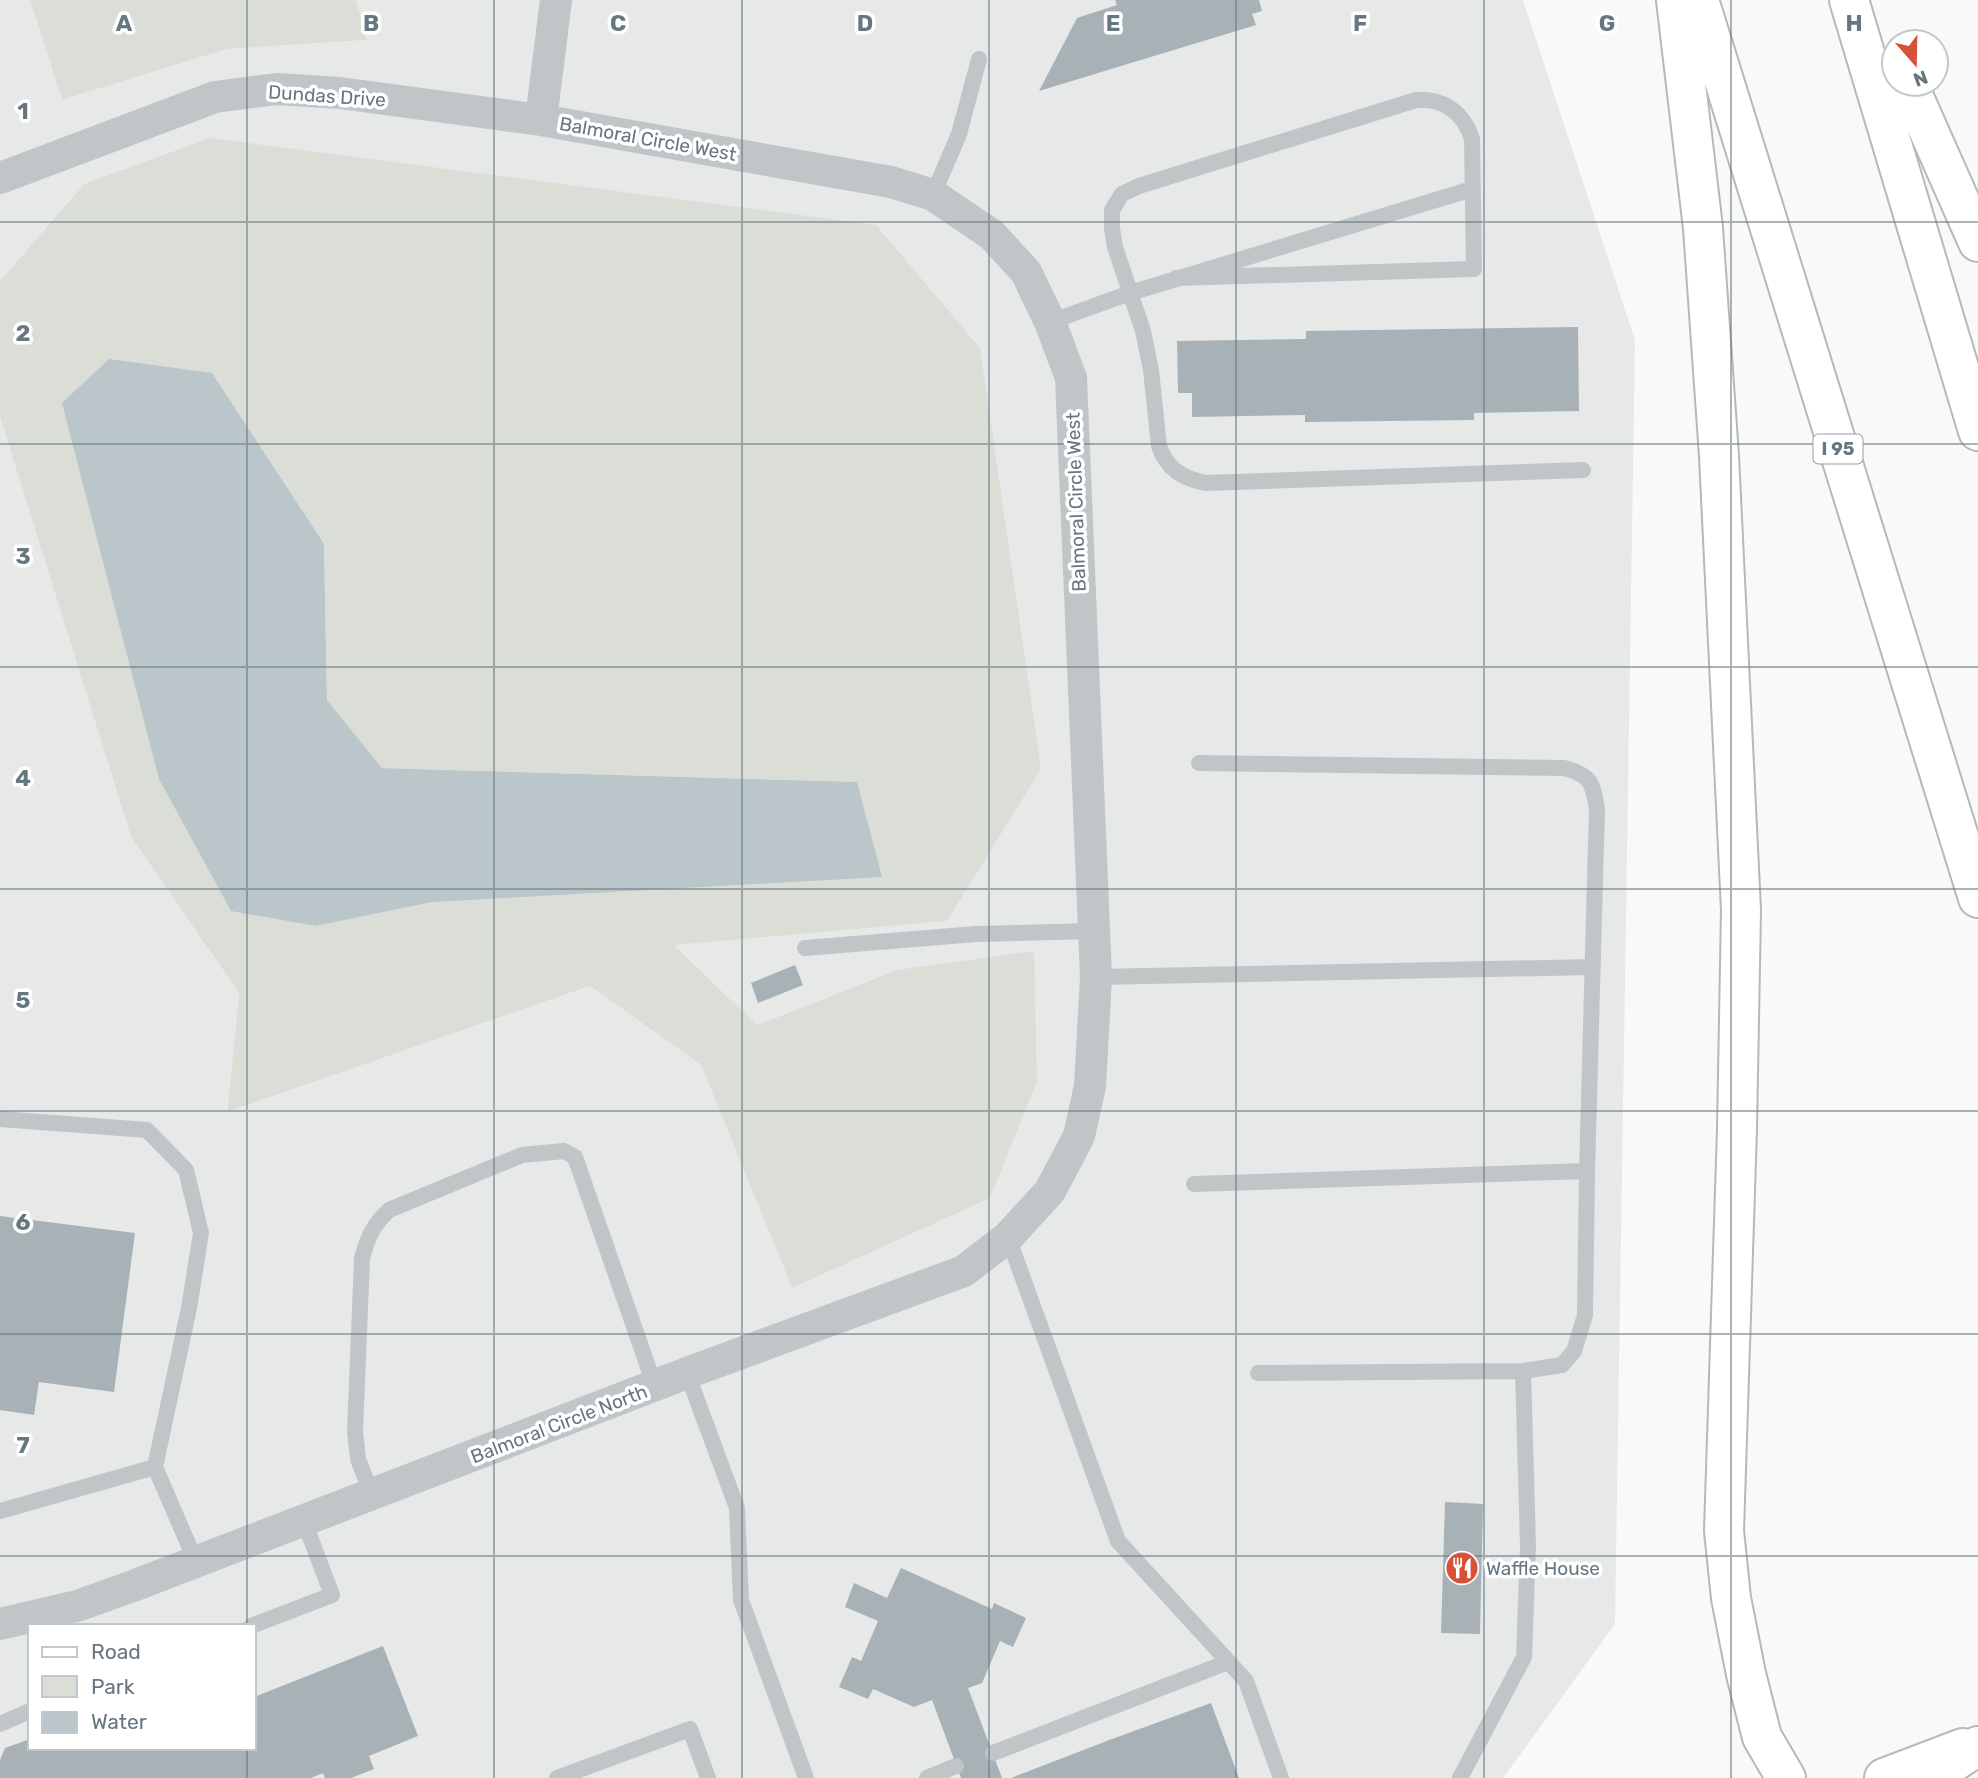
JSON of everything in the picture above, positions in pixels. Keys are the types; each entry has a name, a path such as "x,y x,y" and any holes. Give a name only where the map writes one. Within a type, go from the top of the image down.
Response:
{"main road":[{"path":"1676,0 1703,228 1718,456 1741,910 1724,1531 1731,1598 1746,1674 1762,1737 1786,1778"},
{"name":"I 95","path":"1699,0 1978,898"},
{"path":"1849,0 1978,431"},
{"path":"1870,0 1882,28"},
{"path":"1914,98 1978,243"},
{"path":"1754,1778 1762,1737"},
{"path":"1885,1778 1978,1744"},
{"path":"1929,1778 1978,1744"}],"street":[{"path":"541,120 556,0"},
{"name":"Dundas Drive","path":"0,178 215,97 277,89 340,93 541,120"},
{"name":"Balmoral Circle West","path":"541,120 891,183 933,195 992,235 1026,272 1050,322 1071,377 1096,977 1090,1086 1079,1136 1050,1191 1008,1237"},
{"name":"Balmoral Circle North","path":"0,1624 102,1597 687,1373 964,1271 1008,1237"}],"lane":[{"path":"933,195 959,134 979,59"},
{"path":"1176,278 1474,269 1472,139 1468,127 1458,113 1443,104 1430,99 1416,100 1139,186 1122,194 1111,210 1112,228 1143,331 1151,370 1158,446 1173,470 1187,479 1205,483 1583,470"},
{"path":"1050,322 1176,278 1472,188"},
{"path":"1199,763 1564,768 1582,772 1592,786 1597,808 1585,1315 1574,1351 1562,1365 1522,1371 1258,1373"},
{"path":"805,948 976,934 1094,931"},
{"path":"1096,977 1593,967"},
{"path":"0,1119 147,1130 186,1170 201,1233 155,1466 196,1562"},
{"path":"372,1495 359,1459 355,1431 362,1258 367,1239 375,1223 389,1210 522,1155 564,1151 575,1157 655,1387"},
{"path":"1194,1184 1587,1171"},
{"path":"1008,1237 1118,1541 1246,1681 1282,1778"},
{"path":"1460,1778 1524,1657 1528,1546 1522,1371"},
{"path":"687,1373 737,1508 741,1600 806,1778"},
{"path":"0,1511 155,1466"},
{"path":"256,1624 332,1595 304,1521"},
{"path":"993,1753 1228,1662"},
{"path":"0,1724 28,1712"},
{"path":"557,1778 690,1729 708,1778"},
{"path":"927,1778 957,1766"}],"shaded area":[{"path":"0,0 30,0 62,100 227,49 367,40 356,0 1523,0 1635,340 1615,1624 1503,1778 0,1778 0,417 131,837 239,993 227,1112 590,986 701,1065 792,1288 897,970 757,1025 673,944 947,921 84,184 0,281"}],"green space":[{"path":"30,0 356,0 367,40 227,49 62,100"},
{"path":"210,138 876,225 980,348 1041,769 947,921 674,945 757,1025 897,970 1034,951 1037,1081 990,1198 792,1288 701,1065 590,986 227,1112 239,993 131,837 0,417 0,281 84,184","holes":["324,543 327,700 382,768 857,782 433,902 316,926"]}],"water":[{"path":"109,359 212,373 324,544 327,700 382,768 857,782 882,877 433,902 316,926 231,911 159,779 62,403"}],"building":[{"path":"1115,0 1259,0 1262,11 1252,14 1256,25 1039,91 1077,18 1117,5"},
{"path":"1578,327 1579,411 1474,413 1474,420 1305,422 1305,415 1192,417 1192,393 1178,393 1177,341 1306,339 1306,331"},
{"path":"795,965 803,985 758,1003 751,983"},
{"path":"0,1216 135,1233 114,1392 39,1382 34,1415 0,1410"},
{"name":"Waffle House","path":"1445,1502 1483,1504 1480,1634 1441,1633"},
{"path":"901,1568 992,1609 994,1603 1026,1618 1013,1647 1000,1641 982,1683 968,1688 1002,1778 961,1778 932,1700 914,1707 873,1689 868,1699 839,1687 852,1657 861,1661 878,1621 845,1607 854,1583 887,1598"},
{"path":"383,1646 418,1736 369,1756 374,1769 351,1778 325,1778 323,1773 311,1778 0,1778 0,1760 5,1748 28,1740 28,1750 256,1750 256,1696"},
{"path":"1211,1703 1239,1778 1011,1778 1112,1739"}],"place":[{"name":"Waffle House","path":"1462,1568"}]}
